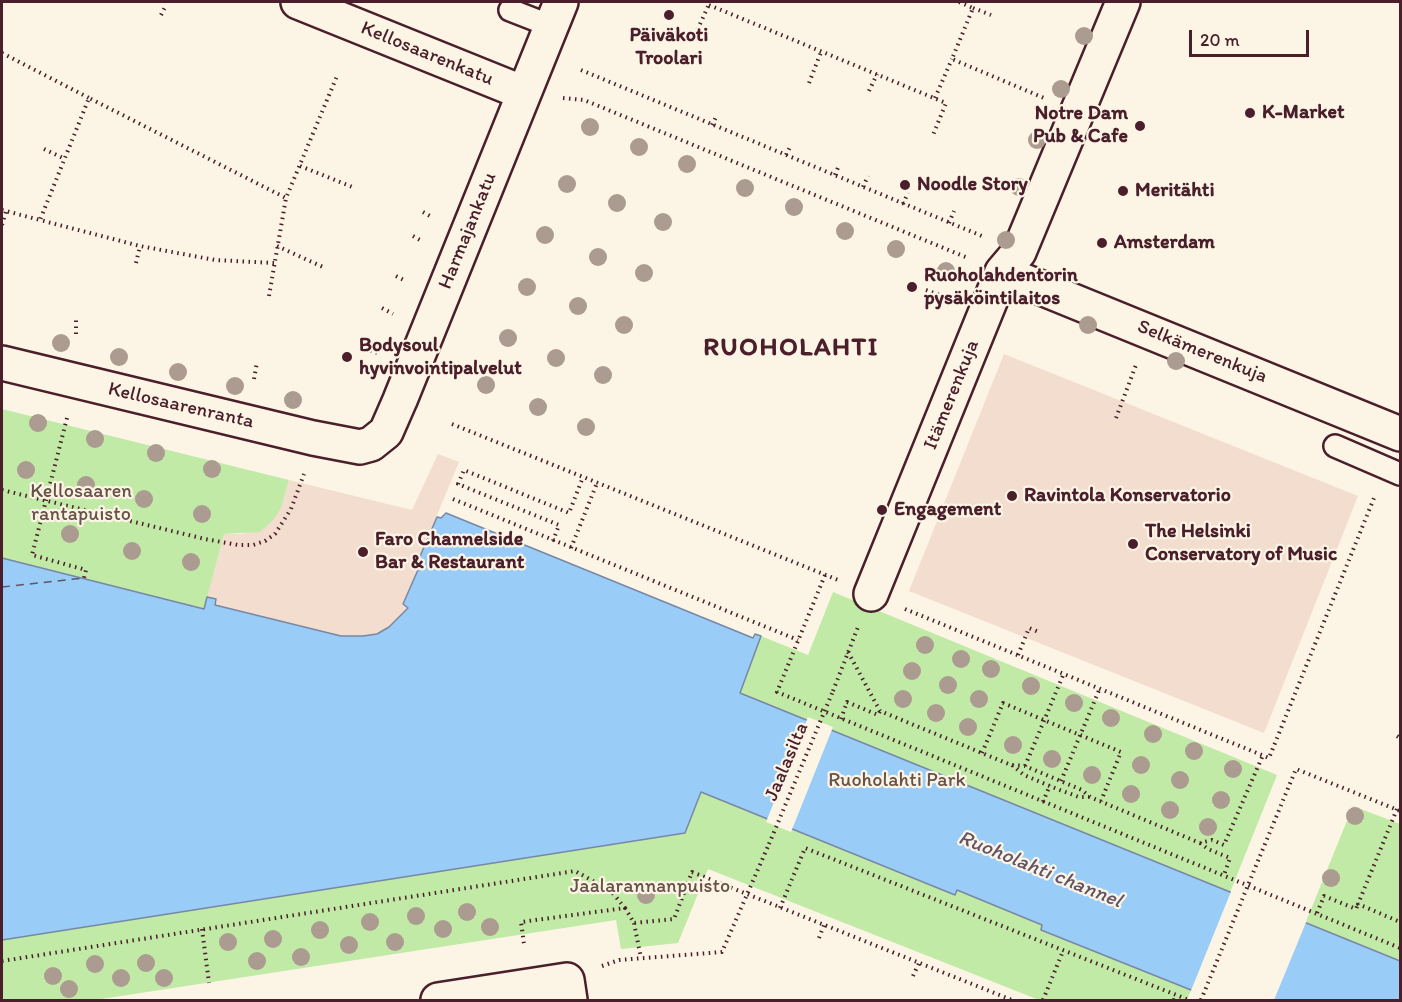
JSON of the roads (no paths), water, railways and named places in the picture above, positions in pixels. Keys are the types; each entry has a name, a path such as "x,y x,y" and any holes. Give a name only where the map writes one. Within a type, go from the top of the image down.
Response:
{"street":[{"name":"Kellosaarenkatu","path":"298,2 524,93"},
{"name":"Itämerenkuja","path":"871,594 1123,2"},
{"name":"Harmajankatu","path":"360,447 372,444 386,432 556,14"},
{"name":"Selkämerenkuja","path":"1011,262 1149,331 1401,434"},
{"name":"Kellosaarenranta","path":"2,363 313,438 360,447"},
{"path":"438,1000 568,990"}],"lane":[{"path":"510,10 556,14"},
{"path":"1335,446 1393,471"}],"water":[{"name":"Ruoholahti channel","path":"446,513 753,638 755,634 761,636 740,693 1400,961 1400,1000 1216,1000 1041,930 1042,925 957,890 955,895 701,792 685,833 2,940 2,558 204,609 207,597 216,599 215,605 341,636 363,636 377,634 389,627 408,608 403,604 421,563 418,561 437,517 441,518"}],"place":[{"name":"Päiväkoti Troolari","path":"669,15"},
{"name":"K-Market","path":"1250,113"},
{"name":"Notre Dam Pub & Cafe","path":"1140,126"},
{"name":"Noodle Story","path":"905,185"},
{"name":"Meritähti","path":"1123,191"},
{"name":"Amsterdam","path":"1102,243"},
{"name":"Ruoholahdentorin pysäköintilaitos","path":"912,287"},
{"name":"Bodysoul hyvinvointipalvelut","path":"347,357"},
{"name":"Ravintola Konservatorio","path":"1012,496"},
{"name":"Engagement","path":"882,510"},
{"name":"The Helsinki Conservatory of Music","path":"1133,544"},
{"name":"Faro Channelside Bar & Restaurant","path":"363,552"}],"district":[{"name":"RUOHOLAHTI","path":"791,348"}],"park label":[{"name":"Kellosaaren rantapuisto","path":"81,504"},
{"name":"Ruoholahti Park","path":"897,781"},
{"name":"Jaalarannanpuisto","path":"650,887"}]}
